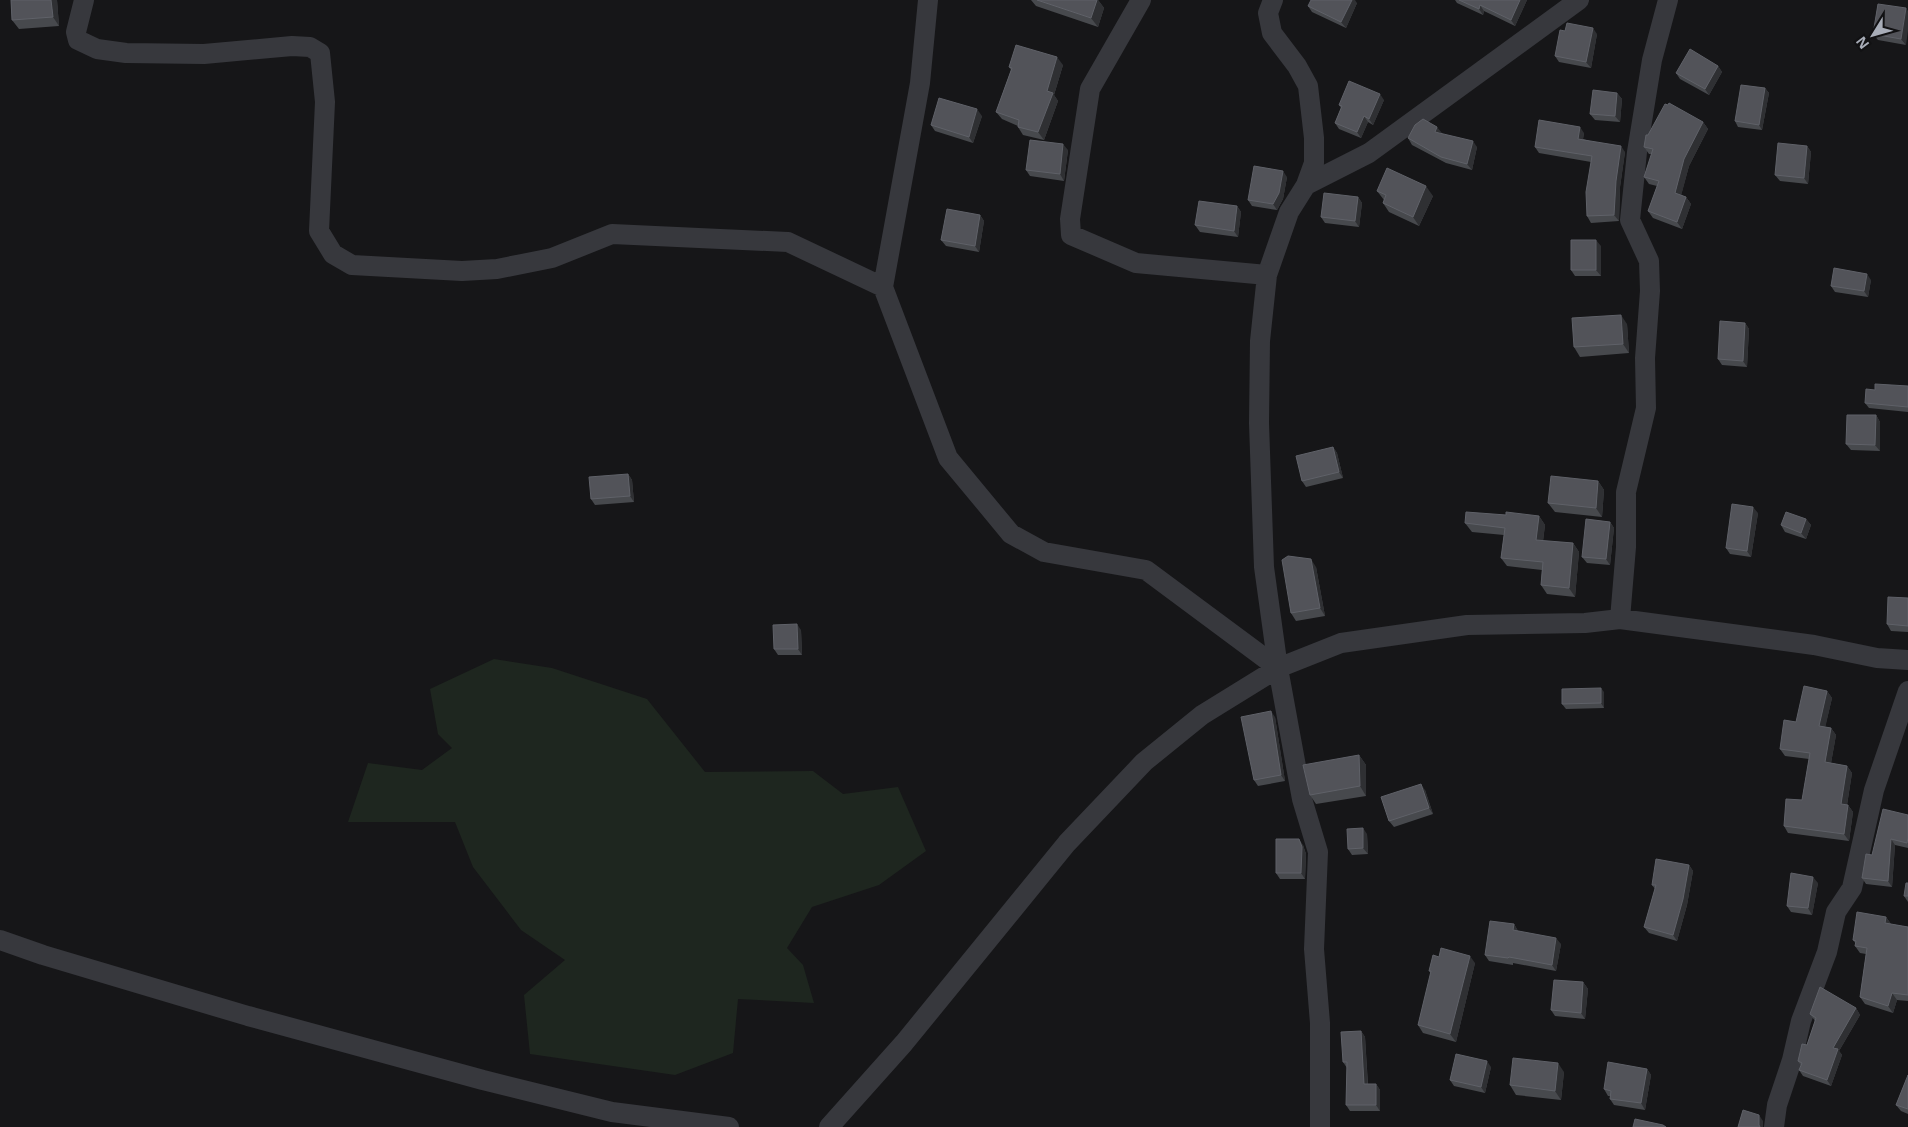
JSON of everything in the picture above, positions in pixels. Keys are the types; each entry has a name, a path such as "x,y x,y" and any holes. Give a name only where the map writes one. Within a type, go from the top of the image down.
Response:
{"street":[{"path":"84,0 76,32 78,40 97,49 126,53 204,54 292,46 310,48 320,53 325,102 319,231 333,254 352,265 462,271 497,269 552,258 612,234 788,242 883,287"},
{"path":"928,0 920,83 883,287 948,458 1011,534 1044,552 1146,570 1278,668"},
{"path":"1141,0 1090,89 1070,219 1071,235 1136,263 1267,275"},
{"path":"1273,0 1268,13 1272,33 1297,66 1308,86 1314,138 1314,163 1306,185 1289,212 1267,275 1260,341 1259,423 1264,567 1278,668 1302,799 1318,852 1314,949 1320,1022 1320,1127"},
{"path":"1306,185 1369,153 1579,0"},
{"path":"1620,619 1626,547 1626,492 1646,408 1645,358 1650,291 1649,261 1630,220 1637,152 1652,60 1668,0"},
{"path":"829,1127 904,1043 1066,843 1144,762 1202,715 1278,668 1341,643 1467,625 1585,623 1620,619 1814,645 1877,658 1908,660"},
{"path":"1774,1127 1777,1105 1792,1060 1802,1021 1826,952 1836,912 1852,888 1874,790 1908,691"},
{"path":"0,940 52,958 248,1016 483,1080 612,1112 729,1127"}],"shaded area":[{"path":"494,659 552,668 647,699 705,772 813,771 843,794 898,787 926,851 879,885 812,907 787,948 803,965 814,1003 738,999 733,1053 675,1075 530,1054 524,995 565,960 521,930 473,867 455,822 348,822 368,763 422,770 452,748 438,734 430,689"}],"building":[{"path":"11,0 51,0 53,17 12,20"},
{"path":"1037,0 1097,0 1091,18"},
{"path":"1311,0 1352,0 1341,22 1308,6"},
{"path":"1459,0 1520,0 1511,20 1480,5 1479,9"},
{"path":"1878,4 1906,8 1901,39 1873,34"},
{"path":"1567,23 1593,28 1586,62 1555,56 1560,30 1565,31"},
{"path":"1016,45 1057,57 1047,91 1053,93 1038,132 1018,127 1019,120 996,112 1012,68 1009,67"},
{"path":"1690,49 1718,66 1705,89 1676,73"},
{"path":"1349,81 1380,94 1369,119 1364,116 1357,132 1335,123 1342,106 1339,105"},
{"path":"1741,85 1765,88 1759,125 1735,121"},
{"path":"1593,90 1617,93 1615,116 1590,114"},
{"path":"939,98 977,109 969,137 931,125"},
{"path":"1669,103 1703,122 1684,159 1675,193 1686,197 1677,222 1648,211 1659,181 1644,177 1653,149 1644,147 1646,135 1648,135 1665,104 1668,105"},
{"path":"1423,119 1437,127 1435,132 1473,141 1467,164 1441,157 1408,138 1415,125"},
{"path":"1539,120 1580,127 1578,139 1621,146 1614,215 1587,216 1586,192 1592,156 1535,147"},
{"path":"1030,140 1063,144 1060,174 1026,170"},
{"path":"1778,143 1807,146 1804,178 1775,175"},
{"path":"1254,166 1283,171 1279,193 1273,204 1248,200"},
{"path":"1387,168 1426,186 1413,217 1383,203 1386,195 1377,191"},
{"path":"1324,193 1358,197 1355,221 1321,217"},
{"path":"1199,201 1237,206 1234,231 1195,225"},
{"path":"947,209 980,215 975,246 941,240"},
{"path":"1571,240 1596,240 1596,270 1571,270"},
{"path":"1834,268 1867,274 1864,291 1831,286"},
{"path":"1621,315 1623,344 1574,347 1572,318"},
{"path":"1720,321 1745,323 1743,361 1718,359"},
{"path":"1875,384 1908,386 1908,407 1865,403 1866,389 1875,390"},
{"path":"1847,415 1876,415 1875,445 1846,444"},
{"path":"1333,447 1339,472 1302,481 1296,456"},
{"path":"628,474 630,496 591,499 589,477"},
{"path":"1551,476 1598,481 1596,508 1548,503"},
{"path":"1732,504 1753,507 1747,551 1726,548"},
{"path":"1466,512 1506,515 1506,512 1539,516 1536,540 1573,543 1569,588 1541,585 1543,562 1501,558 1505,528 1465,523"},
{"path":"1786,512 1806,519 1801,533 1781,525"},
{"path":"1586,519 1610,522 1606,559 1582,557"},
{"path":"1288,556 1311,559 1320,608 1291,613 1282,560"},
{"path":"1888,597 1908,598 1908,626 1887,624"},
{"path":"797,624 798,649 774,649 773,625"},
{"path":"1804,686 1827,691 1819,726 1831,728 1825,762 1847,766 1841,804 1848,805 1844,834 1784,826 1786,799 1802,800 1810,753 1780,749 1784,720 1796,722"},
{"path":"1601,688 1601,703 1562,704 1562,689"},
{"path":"1271,711 1281,775 1254,780 1241,717"},
{"path":"1359,755 1360,786 1310,795 1303,765"},
{"path":"1421,784 1429,808 1389,821 1381,797"},
{"path":"1883,809 1908,815 1907,843 1891,839 1888,881 1862,878 1866,854 1872,855"},
{"path":"1363,828 1363,848 1348,849 1347,829"},
{"path":"1276,839 1299,839 1302,847 1301,873 1276,873"},
{"path":"1656,859 1689,865 1683,899 1673,935 1644,927 1656,885 1652,885"},
{"path":"1791,873 1813,877 1808,908 1787,906"},
{"path":"1906,883 1908,883 1908,896 1904,896"},
{"path":"1857,912 1886,917 1885,923 1908,927 1908,995 1892,993 1888,1006 1860,997 1867,948 1855,946 1856,941 1853,940"},
{"path":"1490,921 1514,924 1513,930 1556,938 1552,965 1509,957 1485,955"},
{"path":"1441,948 1470,956 1450,1034 1418,1025 1433,955 1439,957"},
{"path":"1554,980 1583,982 1581,1013 1551,1010"},
{"path":"1820,987 1856,1008 1833,1048 1838,1049 1827,1080 1799,1070 1802,1063 1798,1061 1802,1044 1807,1045 1816,1018 1810,1014"},
{"path":"1361,1031 1364,1084 1376,1084 1376,1105 1346,1105 1347,1062 1343,1062 1341,1032"},
{"path":"1456,1054 1487,1061 1481,1087 1450,1080"},
{"path":"1513,1058 1558,1063 1555,1091 1510,1085"},
{"path":"1608,1062 1647,1069 1641,1103 1610,1099 1611,1091 1604,1089"},
{"path":"1908,1075 1908,1109 1896,1105"},
{"path":"1743,1110 1759,1115 1760,1127 1738,1127"},
{"path":"1635,1119 1663,1125 1666,1127 1633,1127"}]}
